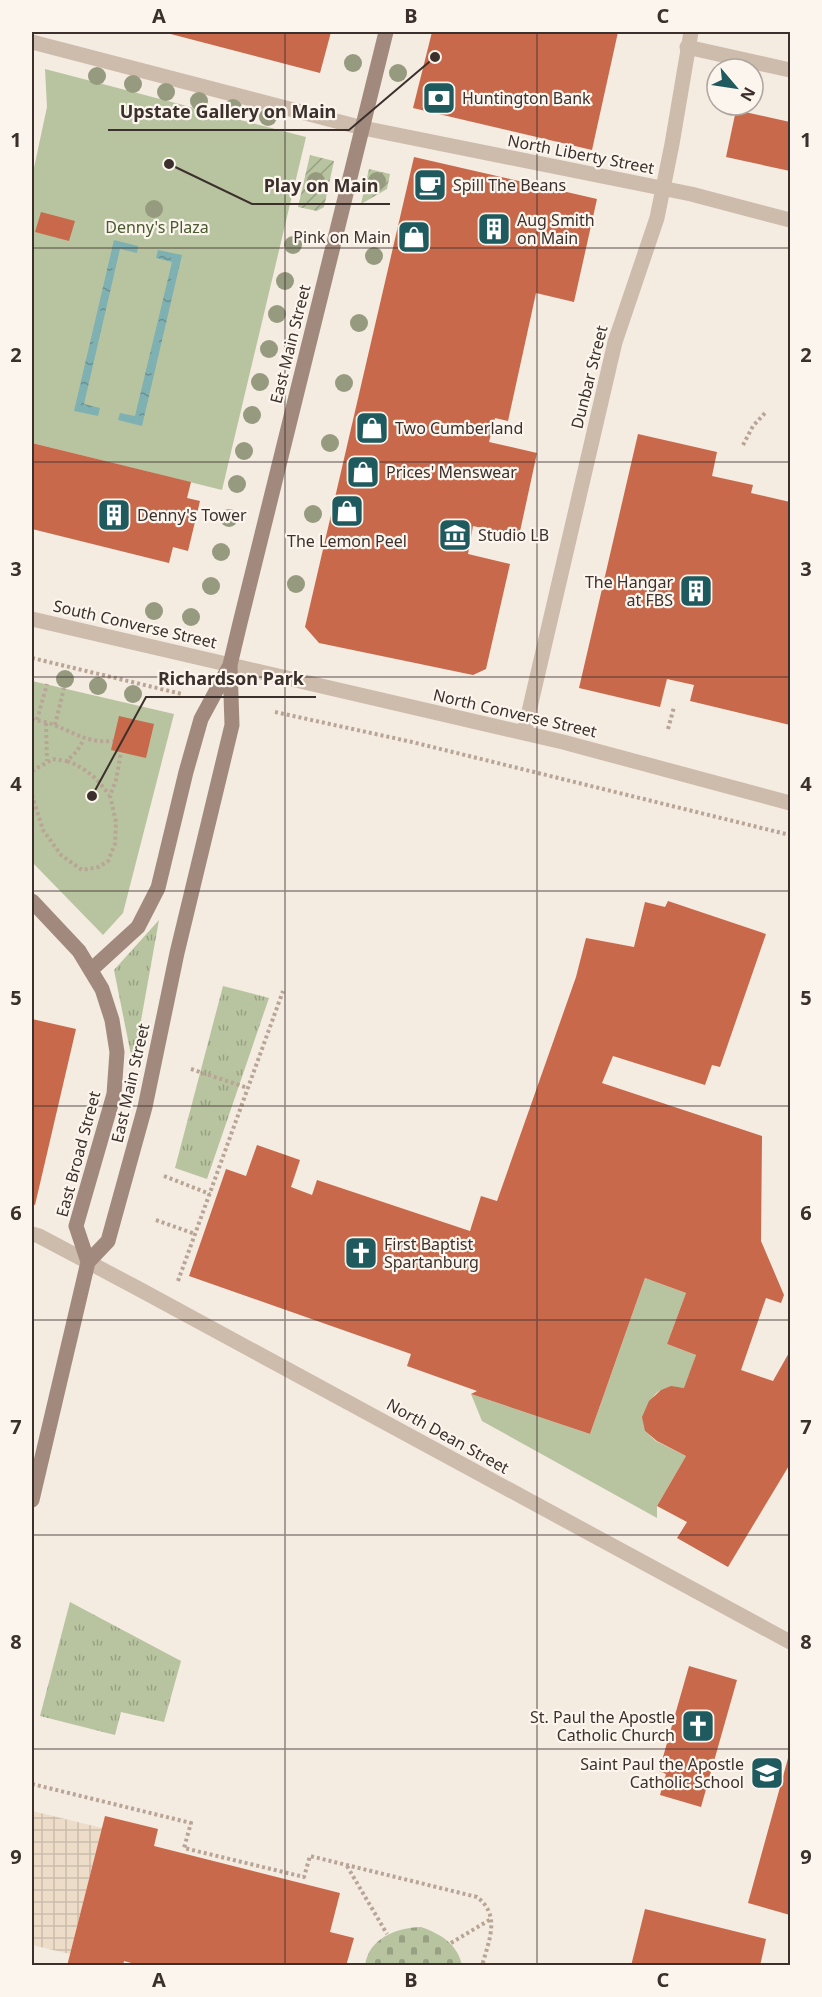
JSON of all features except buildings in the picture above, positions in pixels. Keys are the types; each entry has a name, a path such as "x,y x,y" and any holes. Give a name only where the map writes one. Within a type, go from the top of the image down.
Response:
{"street":[{"name":"East Main Street","path":"87,1262 108,1241 145,1107 177,953 232,725 231,664 386,32"},
{"name":"Dunbar Street","path":"524,733 615,342 657,218 691,32"},
{"name":"North Liberty Street","path":"32,42 363,128 691,194 790,220"},
{"path":"687,47 790,70"},
{"name":"South Converse Street","path":"32,619 231,664"},
{"name":"East Main Street","path":"91,970 138,927 158,888 201,719 231,664"},
{"name":"North Converse Street","path":"231,664 524,733 790,803"},
{"name":"East Broad Street","path":"32,902 65,935 91,970 102,989 112,1020 117,1053 114,1094 76,1226 87,1262"},
{"name":"North Dean Street","path":"32,1234 790,1642"},
{"path":"32,1500 87,1262"}],"path":[{"path":"743,445 753,426 765,413"},
{"path":"32,658 182,694"},
{"path":"37,720 47,684"},
{"path":"55,725 64,688"},
{"path":"668,729 674,707"},
{"path":"275,712 444,750 790,835"},
{"path":"32,719 55,725 84,739 100,742 113,741"},
{"path":"46,723 47,761"},
{"path":"67,761 84,739"},
{"path":"110,796 116,780 121,752"},
{"path":"32,776 32,771 53,759 78,765 94,777 110,796 116,822 115,844 108,861 98,867 82,870 61,855 43,830 32,795"},
{"path":"178,1281 283,991"},
{"path":"191,1069 248,1088"},
{"path":"164,1176 210,1194"},
{"path":"156,1220 195,1234"},
{"path":"32,1784 191,1823 184,1848 304,1877 310,1857 477,1897 486,1904 492,1919 482,1965"},
{"path":"346,1865 387,1934"},
{"path":"451,1943 492,1919"}],"green space":[{"name":"Denny's Plaza","path":"45,69 306,137 222,490 32,443 32,177 47,107"},
{"path":"310,155 334,161 324,207 317,211 298,207"},
{"path":"369,169 390,174 387,189 361,204"},
{"path":"32,681 174,714 123,913 103,935 32,862"},
{"path":"159,920 133,1065 114,970"},
{"path":"223,986 269,998 207,1179 175,1168"},
{"path":"645,1278 686,1293 667,1344 696,1355 685,1388 664,1389 658,1392 653,1397 648,1411 645,1431 656,1441 686,1456 657,1506 657,1518 482,1421 471,1394 590,1434"},
{"path":"70,1602 181,1661 164,1722 121,1712 115,1735 40,1716"},
{"path":"421,1927 447,1941 456,1951 462,1965 365,1965 372,1948 385,1936 393,1932"}],"shaded area":[{"path":"32,1811 102,1828 70,1954 32,1945"}],"water":[{"path":"114,240 138,246 137,253 120,249 84,404 100,408 98,416 74,411"},
{"path":"158,250 182,255 142,426 118,420 120,413 135,416 172,262 156,258"}],"place":[{"name":"Upstate Gallery on Main","path":"435,57"},
{"name":"Huntington Bank","path":"439,98"},
{"name":"Play on Main","path":"169,164"},
{"name":"Spill The Beans","path":"430,185"},
{"name":"Aug Smith on Main","path":"494,229"},
{"name":"Pink on Main","path":"414,237"},
{"name":"Two Cumberland","path":"372,428"},
{"name":"Prices' Menswear","path":"363,472"},
{"name":"The Lemon Peel","path":"347,511"},
{"name":"Denny's Tower","path":"114,515"},
{"name":"Studio LB","path":"455,535"},
{"name":"The Hangar at FBS","path":"696,591"},
{"name":"Richardson Park","path":"92,796"},
{"name":"First Baptist Spartanburg","path":"361,1253"},
{"name":"St. Paul the Apostle Catholic Church","path":"698,1726"},
{"name":"Saint Paul the Apostle Catholic School","path":"767,1773"}]}
